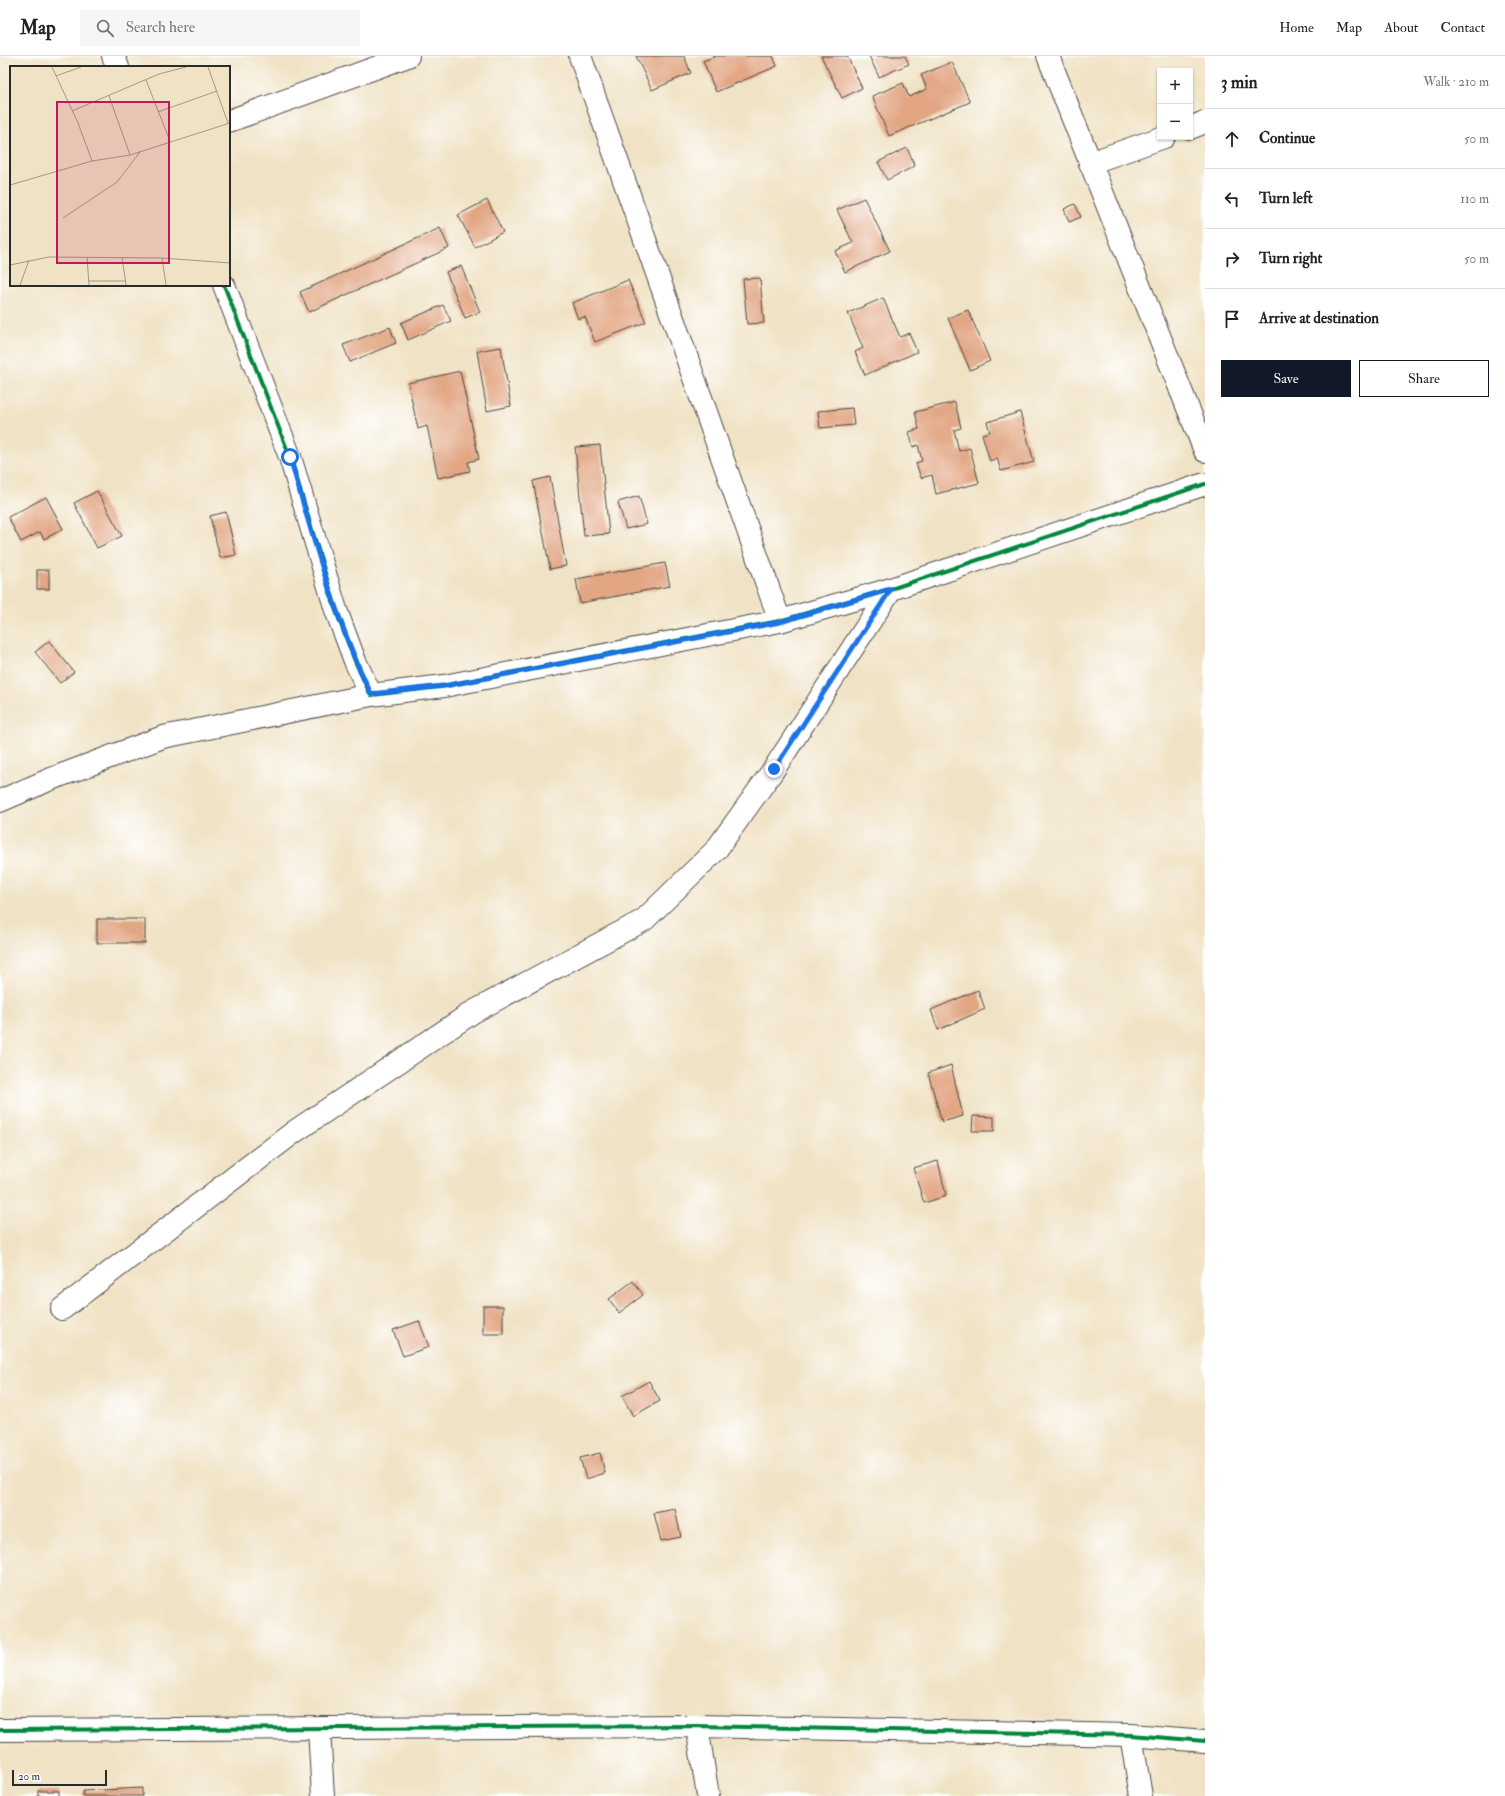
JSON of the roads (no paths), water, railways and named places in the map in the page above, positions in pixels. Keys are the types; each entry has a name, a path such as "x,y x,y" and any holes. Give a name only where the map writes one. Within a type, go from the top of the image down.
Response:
{"street":[{"path":"113,56 118,66"},
{"path":"230,121 408,56"},
{"path":"580,56 780,622"},
{"path":"1048,56 1205,451"},
{"path":"1193,127 1205,122"},
{"path":"1090,163 1157,139"},
{"path":"224,286 290,457 339,617 355,661 371,694"},
{"path":"0,801 51,779 163,737 371,694 444,686 780,622 891,589 1205,484"},
{"path":"62,1309 294,1132 466,1016 644,920 716,850 774,769 891,589"},
{"path":"697,1726 708,1796"},
{"path":"0,1730 697,1726 1131,1735 1205,1741"},
{"path":"320,1729 323,1796"},
{"path":"1131,1735 1141,1796"}]}
